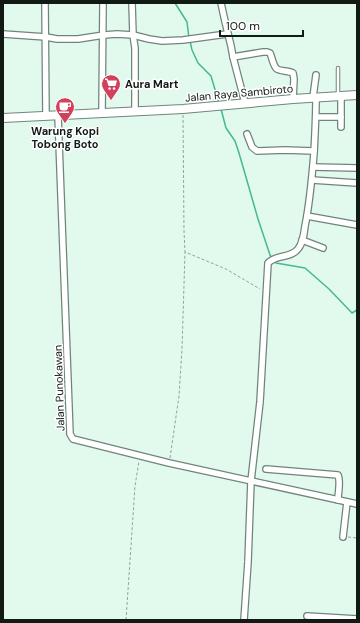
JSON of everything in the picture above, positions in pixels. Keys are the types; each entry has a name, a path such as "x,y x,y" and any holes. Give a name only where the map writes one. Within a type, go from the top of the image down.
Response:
{"street":[{"path":"45,3 46,116"},
{"path":"102,113 104,3"},
{"path":"132,3 135,48 135,112"},
{"path":"222,3 232,57 245,103"},
{"path":"3,34 57,39 78,39 104,35 133,35 162,41 183,40 227,34"},
{"path":"232,57 263,52 270,53 278,70 290,71 293,73 293,98"},
{"path":"244,620 251,481 260,402 268,263 273,259 294,253 298,249 302,240 312,180 316,116 316,75"},
{"name":"Jalan Raya Sambiroto","path":"3,118 183,109 268,102 293,98 357,95"},
{"path":"339,96 341,116 340,127"},
{"name":"Jalan Punokawan","path":"58,116 71,436 73,440 169,463 357,504"},
{"path":"316,116 341,116"},
{"path":"247,134 252,147 257,151 285,150 314,152"},
{"path":"313,167 357,168"},
{"path":"312,180 357,183"},
{"path":"307,216 357,225"},
{"path":"302,240 323,248"},
{"path":"266,469 338,475 338,500"},
{"path":"343,537 347,502"},
{"path":"307,616 357,619"}],"lane":[{"path":"338,68 339,96"}],"path":[{"path":"169,463 180,396 182,349 185,252 183,109"},
{"path":"185,252 226,269 266,293"},
{"path":"126,620 135,486 140,456"},
{"path":"343,537 357,538"}],"waterway":[{"path":"175,3 187,22 189,38"},
{"path":"190,41 198,63 211,76 219,103"},
{"path":"221,109 226,128 235,141 258,219 272,258"},
{"path":"274,261 276,263 305,268 329,289 352,313 357,310"}],"place":[{"name":"Aura Mart","path":"111,101"},
{"name":"Warung Kopi Tobong Boto","path":"65,124"}]}
